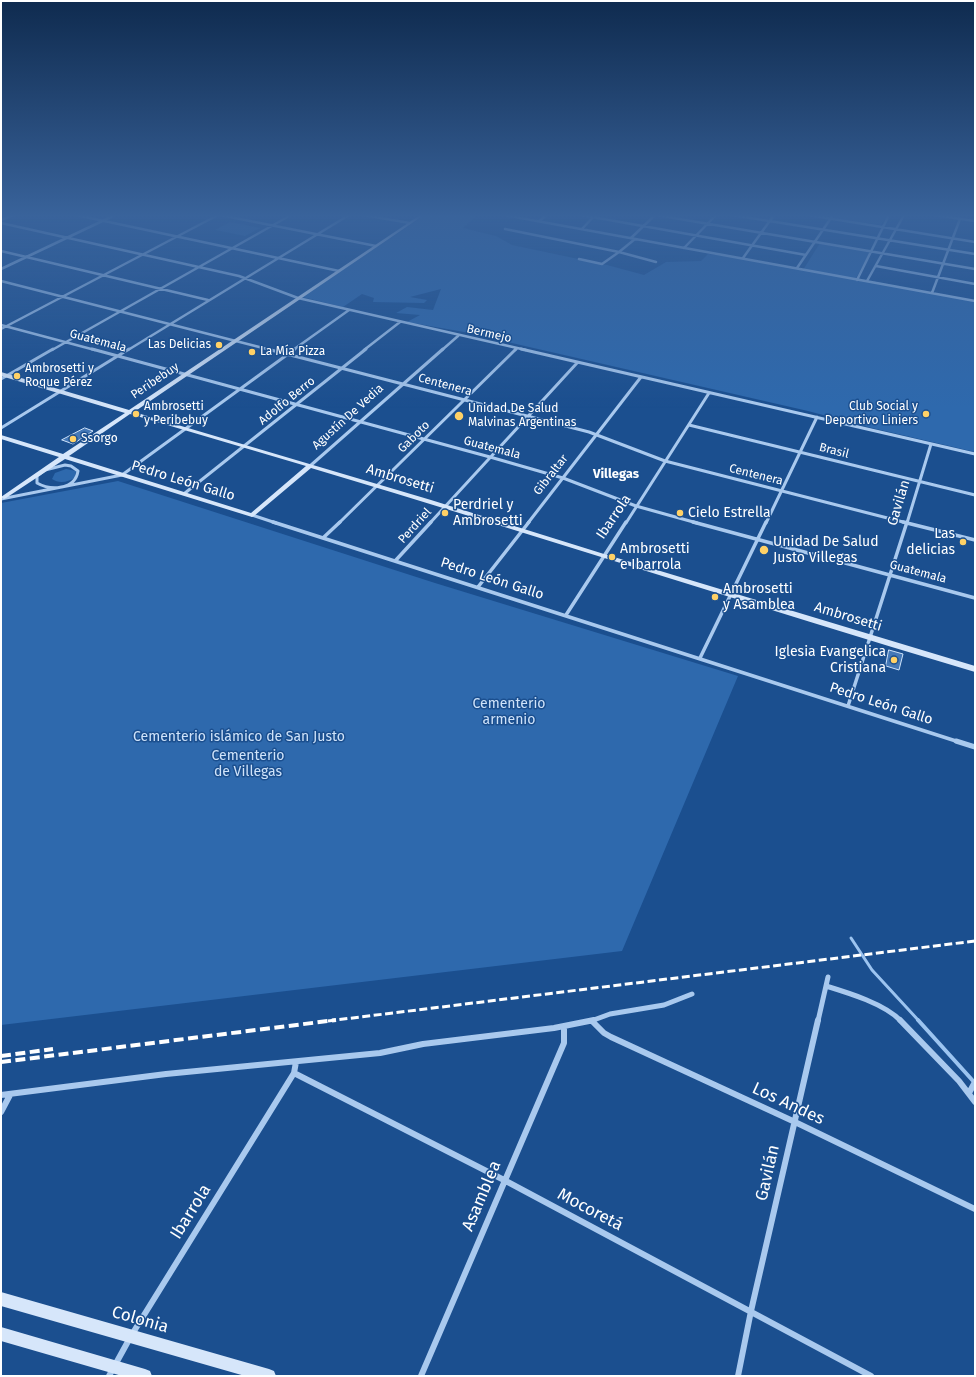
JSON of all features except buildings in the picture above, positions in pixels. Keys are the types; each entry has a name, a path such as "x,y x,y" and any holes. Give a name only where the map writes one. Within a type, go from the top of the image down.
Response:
{"street":[{"path":"1,329 96,279"},
{"path":"121,279 208,300"},
{"path":"3,376 176,279"},
{"path":"1,428 243,279"},
{"name":"Bermejo","path":"248,279 298,298 975,454"},
{"name":"Peribebuy","path":"2,498 326,279"},
{"path":"853,279 975,301"},
{"path":"932,293 936,279"},
{"path":"949,279 975,284"},
{"name":"Centenera","path":"1,281 60,298 170,324 597,434 665,461 975,540"},
{"path":"2,498 122,475 349,310"},
{"name":"Adolfo Berro","path":"185,493 400,322"},
{"name":"Guatemala","path":"1,325 490,457 563,478 636,506 975,598"},
{"name":"Agustín De Vedia","path":"252,515 310,466 402,383 458,336"},
{"name":"Gaboto","path":"324,537 378,486 516,349"},
{"name":"Perdriel","path":"396,560 577,363"},
{"name":"Ambrosetti","path":"3,376 446,506 731,596 975,668"},
{"name":"Gibraltar","path":"478,587 641,377"},
{"name":"Ibarrola","path":"566,615 602,556 709,393"},
{"path":"700,658 817,417"},
{"name":"Brasil","path":"689,425 975,495"},
{"name":"Pedro León Gallo","path":"1,437 324,537 975,747"},
{"name":"Gavilán","path":"848,706 871,638 931,444"},
{"path":"65,465 76,468 78,475 71,482 58,487 45,487 37,483 38,476 45,470 65,465"},
{"name":"Gavilán","path":"738,1376 751,1311 828,978"},
{"path":"826,986 846,992 894,1014 959,1081 971,1091 975,1102"},
{"path":"1,1096 166,1074 380,1053 406,1046 469,1036 564,1026 592,1021 612,1013 667,1005 684,999 692,994"},
{"name":"Los Andes","path":"592,1021 604,1033 611,1037 794,1122 975,1209"},
{"name":"Asamblea","path":"421,1376 564,1043 564,1026"},
{"name":"Ibarrola","path":"112,1372 131,1336 294,1073 296,1062"},
{"name":"Mocoretá","path":"294,1073 504,1180 871,1376"},
{"path":"971,1091 975,1082"},
{"path":"1,1112 10,1095"},
{"name":"Colonia","path":"1,1299 268,1376"},
{"path":"1,1334 112,1372 145,1376"}],"green space":[{"path":"329,279 863,279 975,301 975,452 872,428 808,411 464,332 407,322 420,315 396,313 407,307 433,310 441,289 410,297 427,300 424,303 373,302 374,298 362,294 343,307 302,297"},
{"path":"66,469 76,471 75,478 64,482 58,482 52,479 55,473"},
{"name":"Cementerio de Villegas","path":"118,481 435,583 738,676 622,951 1,1025 1,503"}],"waterway":[{"path":"851,938 872,970 919,1021"},
{"path":"918,1020 974,1082"}],"railway":[{"path":"330,1021 975,941"},
{"path":"330,1021 336,1020"},
{"path":"1,1062 330,1021"},
{"path":"1,1056 53,1049"}],"place":[{"name":"Las Delicias","path":"219,345"},
{"name":"La Mía Pizza","path":"252,352"},
{"name":"Ambrosetti y Roque Pérez","path":"17,376"},
{"name":"Ambrosetti y Peribebuy","path":"136,414"},
{"name":"Club Social y Deportivo Liniers","path":"926,414"},
{"name":"Unidad De Salud Malvinas Argentinas","path":"459,416"},
{"name":"Ssorgo","path":"73,439"},
{"name":"Perdriel y Ambrosetti","path":"445,513"},
{"name":"Cielo Estrella","path":"680,513"},
{"name":"Las delicias","path":"963,542"},
{"name":"Unidad De Salud Justo Villegas","path":"764,550"},
{"name":"Ambrosetti e Ibarrola","path":"612,557"},
{"name":"Ambrosetti y Asamblea","path":"715,597"},
{"name":"Iglesia Evangelica Cristiana","path":"894,660"}],"district":[{"name":"Villegas","path":"616,474"}],"park label":[{"name":"Cementerio armenio","path":"509,712"},
{"name":"Cementerio islámico de San Justo","path":"239,737"}]}
